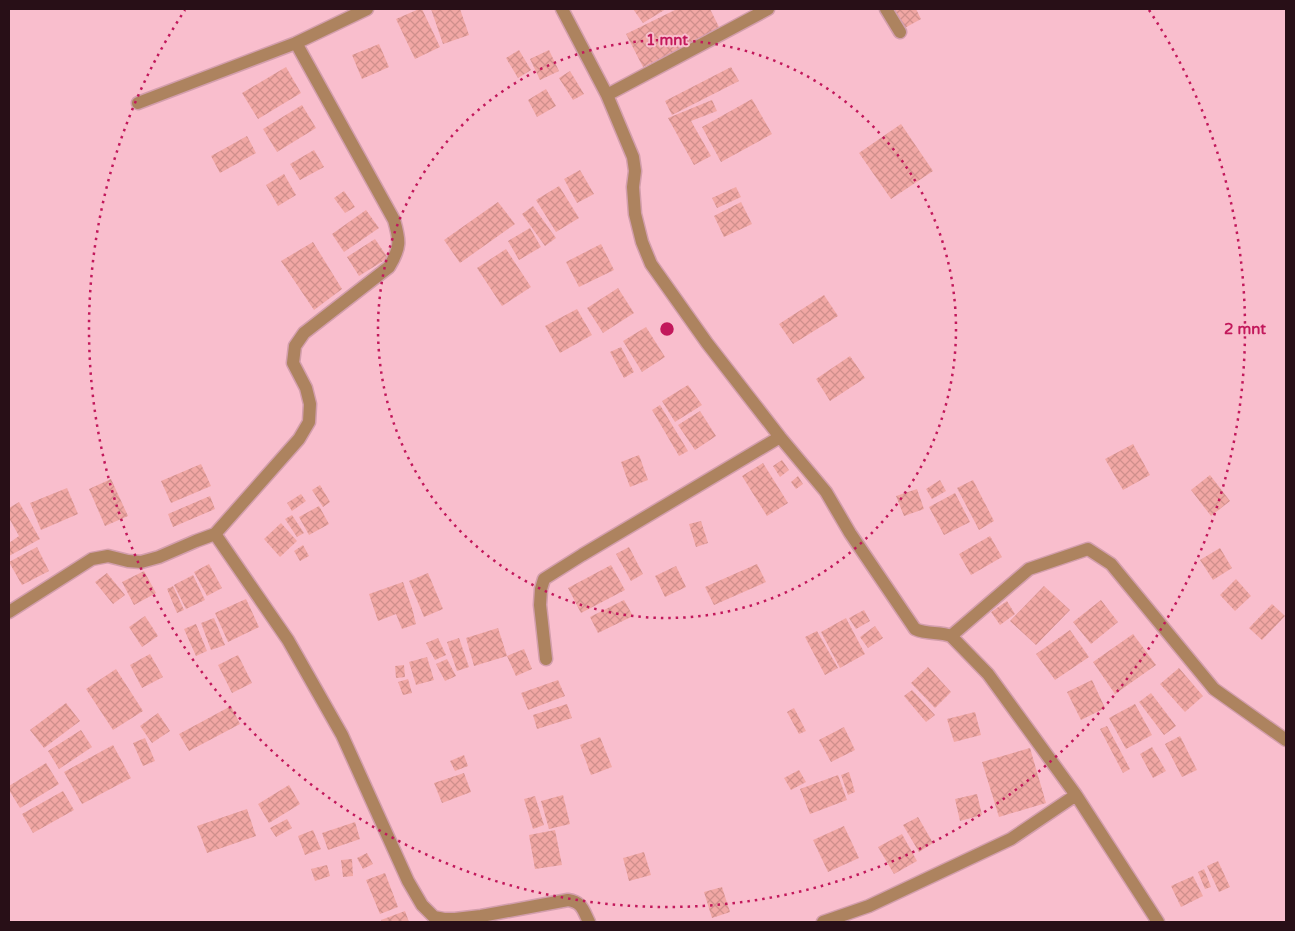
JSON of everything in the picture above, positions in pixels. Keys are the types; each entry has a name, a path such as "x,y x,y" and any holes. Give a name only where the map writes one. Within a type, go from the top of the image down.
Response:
{"street":[{"path":"138,103 296,43 367,9"},
{"path":"562,9 607,95 633,157 635,171 633,187 635,214 650,264 707,343 780,437 826,492 850,533 915,629 928,633 944,633 951,636 988,674 1076,795 1158,922"},
{"path":"607,95 768,9"},
{"path":"886,9 900,32"},
{"path":"9,612 92,559 108,556 142,562 160,557 215,534 299,439 309,422 310,404 306,388 293,363 295,346 304,333 389,267 397,254 399,238 394,220 296,43"},
{"path":"546,659 540,605 544,579 780,437"},
{"path":"215,534 288,640 342,735 408,881 428,912 439,918 455,919 568,900 576,901 579,904 589,922"},
{"path":"951,636 1029,569 1088,549 1110,564 1214,690 1286,740"},
{"path":"823,922 869,906 1011,839 1076,795"}],"building":[{"path":"422,9 440,47 415,59 396,19"},
{"path":"431,9 460,9 469,35 443,44"},
{"path":"633,9 666,9 643,23"},
{"path":"677,9 710,9 720,29 643,67 626,34"},
{"path":"890,9 916,9 921,19 901,30"},
{"path":"379,44 389,67 362,79 352,55"},
{"path":"519,50 531,70 518,78 506,58"},
{"path":"549,50 559,71 540,80 530,59"},
{"path":"286,67 301,93 258,119 242,93"},
{"path":"731,67 739,81 672,115 665,101"},
{"path":"570,71 584,94 573,100 559,78"},
{"path":"546,89 556,106 537,117 528,100"},
{"path":"752,99 772,134 721,162 702,127"},
{"path":"712,100 717,111 691,121 711,156 694,165 668,118"},
{"path":"302,105 316,128 277,152 263,129"},
{"path":"901,124 933,171 891,199 859,153"},
{"path":"247,136 256,153 220,173 211,156"},
{"path":"314,150 324,167 300,180 290,164"},
{"path":"580,170 594,194 577,203 564,179"},
{"path":"284,174 296,195 278,206 266,185"},
{"path":"559,186 579,218 556,232 536,200"},
{"path":"736,187 741,197 717,208 712,198"},
{"path":"344,191 355,207 345,213 334,198"},
{"path":"498,202 515,224 460,263 444,240"},
{"path":"741,202 752,224 724,237 714,216"},
{"path":"533,206 556,238 545,246 522,214"},
{"path":"366,210 379,228 344,252 332,234"},
{"path":"530,228 541,247 519,260 508,241"},
{"path":"375,239 388,258 359,276 347,257"},
{"path":"313,242 342,289 314,310 281,261"},
{"path":"601,244 614,270 579,287 566,262"},
{"path":"506,249 531,287 502,306 477,268"},
{"path":"618,288 634,313 603,333 587,308"},
{"path":"824,295 838,316 793,344 779,324"},
{"path":"577,309 592,335 560,353 545,326"},
{"path":"646,327 665,357 642,372 623,341"},
{"path":"621,347 634,372 624,378 610,352"},
{"path":"850,356 865,378 830,401 816,379"},
{"path":"688,385 702,405 675,422 662,401"},
{"path":"660,405 688,451 679,456 652,410"},
{"path":"700,411 716,436 695,450 678,425"},
{"path":"1133,444 1150,475 1123,490 1105,459"},
{"path":"639,455 648,480 630,487 621,462"},
{"path":"782,460 789,470 780,477 773,466"},
{"path":"763,463 788,503 767,516 742,476"},
{"path":"201,464 211,486 171,503 161,481"},
{"path":"1210,475 1230,501 1211,516 1191,490"},
{"path":"798,476 803,484 796,489 791,482"},
{"path":"111,479 128,516 105,526 89,489"},
{"path":"940,480 946,491 932,499 926,489"},
{"path":"973,480 994,521 979,530 957,488"},
{"path":"320,485 330,502 323,507 312,490"},
{"path":"67,488 78,514 41,530 30,503"},
{"path":"917,489 924,509 904,516 896,496"},
{"path":"955,493 970,522 944,535 929,507"},
{"path":"301,494 306,501 292,511 287,503"},
{"path":"210,496 215,509 173,527 168,514"},
{"path":"19,502 40,539 9,556 9,543 19,536 9,518 9,508"},
{"path":"319,506 329,524 309,535 299,517"},
{"path":"292,515 304,533 297,537 285,519"},
{"path":"701,521 708,543 696,547 689,524"},
{"path":"281,523 297,541 280,557 264,539"},
{"path":"990,536 1002,557 971,575 959,554"},
{"path":"303,545 309,556 300,561 294,551"},
{"path":"37,547 49,571 22,585 9,562"},
{"path":"629,547 643,574 631,581 616,554"},
{"path":"1220,548 1232,568 1213,580 1200,560"},
{"path":"209,564 222,588 207,596 194,572"},
{"path":"757,564 766,582 714,605 705,587"},
{"path":"611,565 625,590 581,613 568,588"},
{"path":"676,566 686,587 665,597 655,576"},
{"path":"144,571 156,593 134,605 122,582"},
{"path":"107,573 125,595 113,604 95,582"},
{"path":"428,573 443,609 424,617 409,581"},
{"path":"193,575 205,600 186,609 174,585"},
{"path":"1236,579 1251,596 1235,611 1220,595"},
{"path":"403,582 416,624 402,629 396,614 378,621 369,594"},
{"path":"173,586 184,610 177,613 167,589"},
{"path":"1044,586 1070,610 1036,645 1010,621"},
{"path":"246,599 259,627 228,642 215,613"},
{"path":"624,600 633,616 598,633 590,617"},
{"path":"1101,600 1118,622 1091,644 1073,622"},
{"path":"1007,601 1015,614 1000,625 991,612"},
{"path":"1272,604 1285,616 1262,640 1249,628"},
{"path":"864,610 870,621 856,629 849,618"},
{"path":"145,616 158,636 142,647 129,627"},
{"path":"214,618 225,645 211,650 201,623"},
{"path":"846,618 865,654 840,668 821,632"},
{"path":"196,624 207,651 196,656 184,629"},
{"path":"875,626 883,638 868,648 860,637"},
{"path":"498,628 507,656 474,666 466,638"},
{"path":"1070,630 1089,657 1055,680 1036,654"},
{"path":"817,631 838,668 825,675 805,637"},
{"path":"1133,634 1156,665 1115,694 1093,662"},
{"path":"438,638 446,655 435,660 426,643"},
{"path":"459,638 469,667 457,671 447,642"},
{"path":"524,649 532,669 516,676 507,656"},
{"path":"150,654 163,677 142,688 130,665"},
{"path":"238,655 252,683 232,693 218,665"},
{"path":"427,657 434,680 416,685 409,662"},
{"path":"447,659 456,676 445,681 436,664"},
{"path":"404,665 405,677 396,678 395,666"},
{"path":"928,667 951,692 935,708 911,683"},
{"path":"1179,668 1203,696 1185,712 1160,684"},
{"path":"116,669 143,711 113,730 86,689"},
{"path":"408,679 412,693 403,695 398,682"},
{"path":"558,680 565,696 528,710 521,693"},
{"path":"1092,680 1105,708 1081,720 1067,692"},
{"path":"912,690 935,715 926,722 904,696"},
{"path":"1151,693 1176,726 1164,735 1139,702"},
{"path":"66,703 80,721 44,748 30,730"},
{"path":"567,704 572,718 537,729 533,715"},
{"path":"1135,704 1152,735 1126,749 1109,718"},
{"path":"231,706 240,724 189,751 179,734"},
{"path":"794,708 806,731 799,734 787,712"},
{"path":"975,712 981,735 954,742 947,719"},
{"path":"158,713 170,731 152,743 140,726"},
{"path":"1107,726 1130,769 1123,773 1100,729"},
{"path":"844,727 855,750 831,762 819,740"},
{"path":"81,730 92,747 59,769 48,751"},
{"path":"1180,736 1197,770 1182,777 1165,744"},
{"path":"600,737 612,767 591,775 580,745"},
{"path":"145,738 155,761 143,766 133,743"},
{"path":"113,745 131,778 82,804 64,772"},
{"path":"1152,747 1166,771 1153,778 1140,754"},
{"path":"1030,748 1046,803 999,817 982,762"},
{"path":"464,755 468,766 455,771 450,761"},
{"path":"46,763 59,784 20,808 9,790 9,786"},
{"path":"799,770 806,782 791,790 784,778"},
{"path":"849,772 855,792 848,795 841,775"},
{"path":"464,773 471,792 442,803 434,783"},
{"path":"838,775 847,800 810,814 800,789"},
{"path":"289,785 300,804 269,823 258,804"},
{"path":"63,791 74,810 33,833 22,814"},
{"path":"977,794 982,815 960,821 955,799"},
{"path":"563,795 570,824 549,829 541,801"},
{"path":"535,796 544,825 533,829 524,799"},
{"path":"247,809 256,836 207,853 197,826"},
{"path":"918,817 933,843 919,852 903,825"},
{"path":"287,819 292,828 276,837 270,828"},
{"path":"355,822 360,839 328,850 322,833"},
{"path":"844,826 859,858 828,872 813,840"},
{"path":"313,830 321,849 305,855 298,836"},
{"path":"555,830 562,865 535,869 529,835"},
{"path":"902,834 917,861 894,874 878,847"},
{"path":"644,852 651,875 629,881 623,858"},
{"path":"367,853 373,864 363,869 357,858"},
{"path":"352,859 353,876 343,877 341,860"},
{"path":"1218,861 1230,887 1219,892 1207,866"},
{"path":"327,865 330,876 315,881 311,869"},
{"path":"1204,869 1211,887 1205,889 1198,872"},
{"path":"385,873 398,907 380,914 366,880"},
{"path":"1193,876 1203,896 1181,907 1171,886"},
{"path":"722,887 730,912 712,918 704,892"},
{"path":"405,911 409,922 382,922 381,920"}]}
